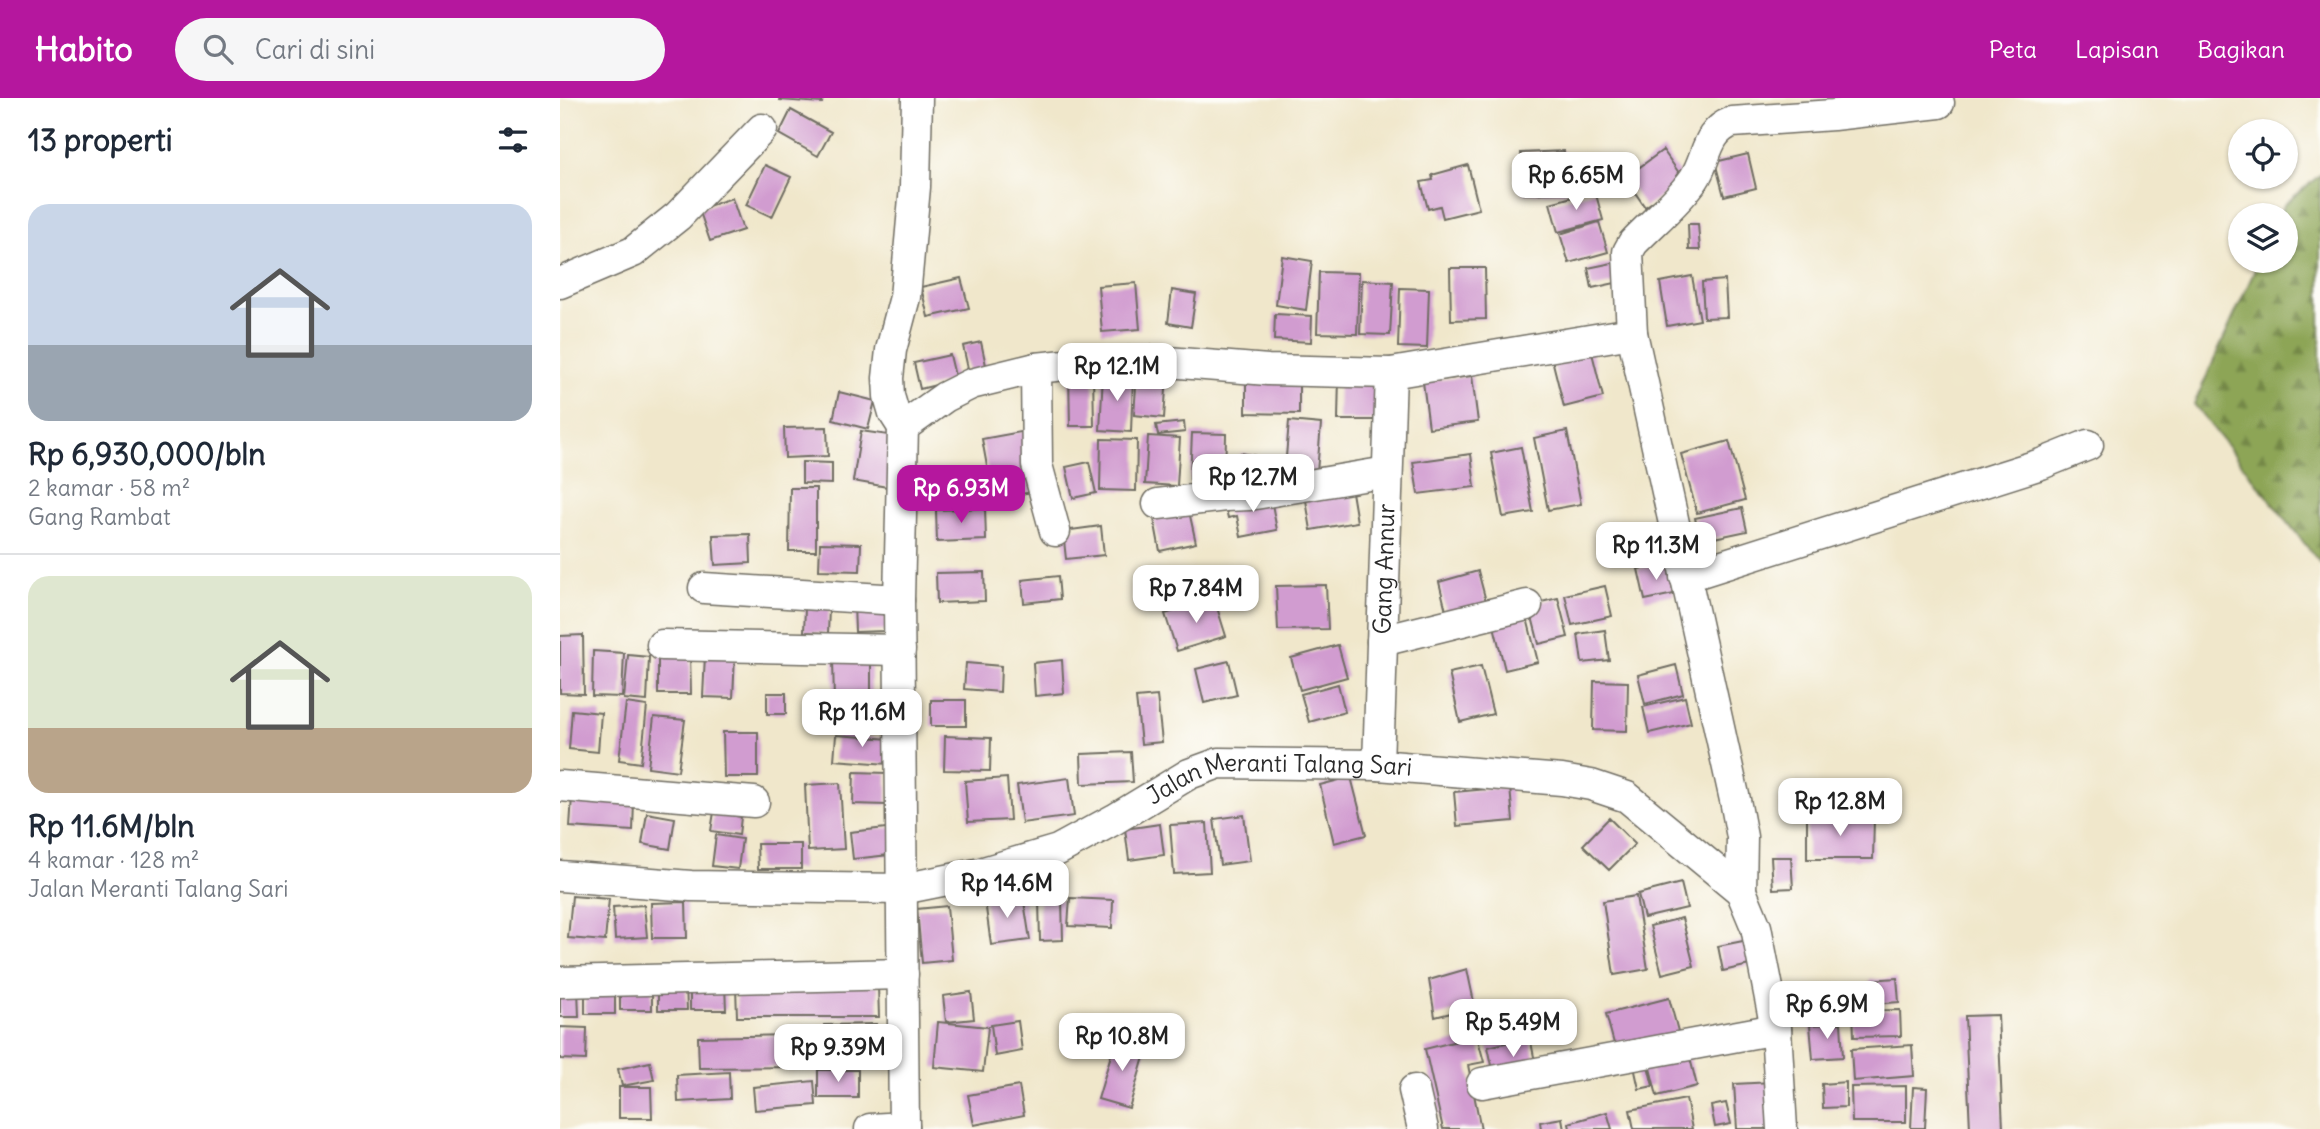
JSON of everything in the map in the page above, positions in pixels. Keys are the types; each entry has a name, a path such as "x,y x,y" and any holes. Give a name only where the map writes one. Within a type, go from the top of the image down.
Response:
{"street":[{"path":"870,1129 904,1128 899,600 903,427 891,405 888,378 891,351 905,297 915,187 916,98"},
{"path":"1741,891 1742,837 1632,333 1629,248 1694,179 1715,131 1732,122 1833,115 1939,103"},
{"path":"560,283 633,252 678,216 762,128"},
{"path":"903,427 945,397 971,384 1037,368 1094,362 1155,361 1268,370 1391,373 1632,333"},
{"path":"1037,368 1037,466 1055,531"},
{"name":"Gang Annur","path":"1378,765 1391,373"},
{"path":"1685,577 2040,464 2088,445"},
{"path":"1158,504 1249,495 1387,472"},
{"path":"704,588 899,600"},
{"path":"1382,640 1527,605"},
{"path":"662,645 900,650"},
{"name":"Jalan Meranti Talang Sari","path":"560,876 691,886 902,889 977,874 1058,850 1189,774 1210,765 1230,762 1378,765 1562,780 1613,791 1627,797 1741,891 1756,927 1776,1029 1782,1129"},
{"path":"560,786 754,802"},
{"path":"560,982 903,974"},
{"path":"1482,1083 1776,1029"},
{"path":"1414,1090 1423,1129"}],"green space":[{"path":"2320,175 2320,563 2194,404 2254,273 2298,273 2298,203 2286,203"}],"building":[{"path":"780,98 823,98 822,103"},
{"path":"791,110 831,132 818,156 779,134"},
{"path":"1663,150 1684,180 1645,207 1625,178"},
{"path":"1564,151 1566,192 1523,194 1521,153"},
{"path":"1748,154 1756,188 1724,196 1715,162"},
{"path":"765,165 791,177 772,217 746,205"},
{"path":"1468,165 1479,209 1443,218 1440,206 1428,209 1421,182 1433,180 1432,175"},
{"path":"1595,191 1603,220 1558,232 1550,203"},
{"path":"732,198 743,230 710,241 699,209"},
{"path":"1599,222 1608,252 1569,263 1560,234"},
{"path":"1688,224 1698,224 1700,250 1689,250"},
{"path":"1282,256 1312,261 1306,310 1276,305"},
{"path":"1617,262 1620,282 1592,288 1588,268"},
{"path":"1450,268 1485,268 1486,319 1451,320"},
{"path":"1319,272 1359,273 1357,334 1317,333"},
{"path":"1692,276 1700,320 1667,326 1660,282"},
{"path":"961,278 969,308 928,317 921,287"},
{"path":"1362,280 1393,282 1390,335 1360,334"},
{"path":"1725,280 1727,317 1704,318 1702,282"},
{"path":"1136,283 1140,329 1102,332 1098,286"},
{"path":"1400,288 1429,289 1427,348 1398,347"},
{"path":"1172,290 1196,294 1191,327 1168,323"},
{"path":"1275,314 1312,316 1311,342 1274,340"},
{"path":"981,342 987,370 969,373 963,346"},
{"path":"1591,349 1603,397 1564,407 1552,359"},
{"path":"950,355 956,380 920,389 914,363"},
{"path":"1069,372 1093,372 1094,426 1070,426"},
{"path":"1137,373 1167,375 1164,418 1134,415"},
{"path":"1246,373 1299,373 1299,414 1246,413"},
{"path":"1103,375 1133,376 1131,432 1100,430"},
{"path":"1339,375 1375,375 1375,420 1338,420"},
{"path":"1472,376 1478,422 1429,428 1423,382"},
{"path":"839,392 875,401 868,429 833,420"},
{"path":"1289,421 1321,424 1317,472 1285,469"},
{"path":"1184,422 1185,432 1158,435 1156,425"},
{"path":"827,427 828,456 785,458 784,428"},
{"path":"861,431 902,437 893,488 853,481"},
{"path":"1026,431 1038,491 993,499 982,439"},
{"path":"1567,431 1581,504 1548,510 1534,438"},
{"path":"1192,433 1226,434 1225,480 1190,479"},
{"path":"1148,436 1180,438 1177,486 1145,484"},
{"path":"1101,439 1137,440 1136,491 1100,490"},
{"path":"1729,441 1745,500 1697,513 1681,454"},
{"path":"1521,447 1533,512 1503,517 1491,453"},
{"path":"1241,453 1271,459 1265,491 1235,485"},
{"path":"1471,454 1475,487 1418,494 1413,462"},
{"path":"802,462 832,463 832,484 802,483"},
{"path":"1089,462 1096,493 1073,498 1066,467"},
{"path":"1351,486 1357,522 1311,530 1305,494"},
{"path":"790,488 816,488 816,551 789,551"},
{"path":"1270,494 1277,530 1241,537 1237,516 1228,518 1224,501"},
{"path":"985,508 986,540 937,542 936,510"},
{"path":"1742,508 1747,531 1700,541 1695,518"},
{"path":"1189,511 1196,543 1160,551 1154,519"},
{"path":"1101,526 1104,555 1066,559 1063,531"},
{"path":"750,534 751,563 715,565 713,535"},
{"path":"820,543 861,544 860,571 819,570"},
{"path":"1667,563 1674,594 1645,600 1638,569"},
{"path":"1478,571 1487,605 1447,615 1439,582"},
{"path":"984,572 985,601 937,603 936,573"},
{"path":"1058,576 1060,599 1024,603 1022,580"},
{"path":"1326,585 1328,629 1278,630 1276,586"},
{"path":"1605,586 1612,616 1572,625 1565,595"},
{"path":"1214,598 1226,636 1177,651 1165,614"},
{"path":"1558,598 1568,637 1539,644 1529,605"},
{"path":"885,602 886,631 855,632 854,603"},
{"path":"805,608 829,609 828,633 804,632"},
{"path":"1526,614 1538,662 1505,670 1493,622"},
{"path":"1605,630 1609,660 1582,663 1578,634"},
{"path":"583,635 584,694 560,693 560,636"},
{"path":"1338,645 1347,677 1300,690 1291,658"},
{"path":"593,651 624,653 622,697 592,696"},
{"path":"658,654 690,654 691,694 658,694"},
{"path":"628,655 649,657 647,701 624,699"},
{"path":"705,655 735,656 733,698 703,697"},
{"path":"833,659 871,659 871,701 834,701"},
{"path":"1062,660 1064,693 1035,696 1033,663"},
{"path":"1229,661 1237,695 1204,703 1196,669"},
{"path":"966,663 1001,666 1000,692 964,689"},
{"path":"1676,665 1683,694 1645,704 1638,675"},
{"path":"1481,666 1493,714 1460,722 1449,673"},
{"path":"1594,681 1628,682 1627,731 1593,730"},
{"path":"1338,684 1345,712 1309,722 1301,694"},
{"path":"767,693 786,693 786,714 767,714"},
{"path":"1157,696 1162,742 1141,744 1136,698"},
{"path":"1685,697 1691,723 1649,733 1643,707"},
{"path":"931,700 966,700 966,726 931,726"},
{"path":"626,703 647,706 641,763 619,760"},
{"path":"572,710 601,713 598,752 569,749"},
{"path":"654,717 685,720 678,771 648,767"},
{"path":"723,732 758,732 758,777 724,777"},
{"path":"836,735 890,739 888,764 834,760"},
{"path":"945,736 991,738 990,771 944,770"},
{"path":"1131,752 1133,782 1082,784 1081,754"},
{"path":"854,772 887,773 887,805 853,804"},
{"path":"1351,777 1366,835 1334,843 1320,785"},
{"path":"1007,778 1010,820 968,822 965,781"},
{"path":"1069,778 1074,816 1022,823 1017,785"},
{"path":"840,783 844,849 808,851 805,785"},
{"path":"1510,787 1513,821 1457,826 1454,792"},
{"path":"572,796 634,800 633,831 570,827"},
{"path":"714,812 741,817 739,835 711,831"},
{"path":"647,813 675,818 670,849 642,844"},
{"path":"1244,815 1250,861 1220,865 1214,819"},
{"path":"1807,816 1874,817 1873,859 1807,859"},
{"path":"1609,818 1635,844 1609,870 1583,845"},
{"path":"1207,823 1210,872 1174,874 1170,825"},
{"path":"1160,824 1164,855 1129,860 1125,829"},
{"path":"895,827 898,854 853,859 850,832"},
{"path":"716,835 742,839 738,869 712,866"},
{"path":"757,844 801,844 801,869 758,869"},
{"path":"1771,857 1791,857 1793,888 1773,889"},
{"path":"1681,883 1687,908 1644,918 1638,894"},
{"path":"1023,895 1030,940 991,945 985,901"},
{"path":"572,896 609,899 605,941 568,938"},
{"path":"1636,896 1648,969 1614,975 1603,901"},
{"path":"1070,898 1113,900 1112,928 1068,926"},
{"path":"1039,900 1062,900 1063,940 1040,941"},
{"path":"686,902 687,938 652,938 651,903"},
{"path":"644,905 647,937 615,939 613,907"},
{"path":"947,906 952,960 922,963 917,909"},
{"path":"1682,918 1694,966 1662,974 1650,926"},
{"path":"1748,940 1754,964 1723,971 1718,946"},
{"path":"1467,969 1475,1007 1435,1017 1429,980"},
{"path":"1897,978 1899,1002 1873,1004 1870,980"},
{"path":"686,983 687,1010 658,1010 658,984"},
{"path":"690,985 725,985 726,1010 690,1010"},
{"path":"585,986 615,986 615,1014 585,1014"},
{"path":"878,986 879,1017 737,1017 736,987"},
{"path":"620,988 652,988 652,1010 620,1010"},
{"path":"578,989 579,1017 560,1017 560,990"},
{"path":"971,992 974,1019 946,1022 943,996"},
{"path":"1669,998 1679,1035 1616,1051 1606,1014"},
{"path":"1900,1010 1901,1036 1854,1037 1853,1011"},
{"path":"1998,1015 2003,1129 1970,1129 1965,1016"},
{"path":"1018,1021 1022,1051 995,1056 991,1025"},
{"path":"938,1022 988,1027 983,1072 934,1067"},
{"path":"1841,1023 1843,1057 1813,1059 1810,1025"},
{"path":"876,1024 876,1057 824,1058 824,1025"},
{"path":"560,1027 587,1028 586,1060 560,1059"},
{"path":"791,1035 792,1067 699,1068 698,1037"},
{"path":"1477,1036 1484,1062 1468,1065 1481,1129 1443,1129 1425,1049"},
{"path":"1530,1037 1537,1072 1495,1079 1488,1047"},
{"path":"1116,1038 1147,1047 1129,1108 1098,1099"},
{"path":"1912,1045 1914,1076 1853,1081 1851,1049"},
{"path":"1687,1046 1697,1086 1657,1096 1647,1056"},
{"path":"1646,1058 1653,1086 1639,1089 1633,1062"},
{"path":"650,1062 654,1080 622,1086 618,1069"},
{"path":"818,1070 858,1070 858,1098 818,1098"},
{"path":"729,1072 730,1099 678,1102 677,1075"},
{"path":"814,1081 816,1105 755,1110 753,1087"},
{"path":"1773,1082 1776,1129 1737,1129 1734,1084"},
{"path":"1846,1082 1846,1107 1823,1108 1822,1084"},
{"path":"1019,1086 1024,1115 974,1125 968,1095"},
{"path":"1906,1086 1906,1122 1852,1122 1851,1087"},
{"path":"619,1087 651,1087 652,1118 619,1118"},
{"path":"1913,1087 1927,1088 1925,1128 1911,1128"},
{"path":"1686,1099 1692,1129 1634,1129 1630,1110"},
{"path":"1726,1103 1731,1124 1715,1127 1711,1106"},
{"path":"1607,1112 1612,1129 1570,1129 1569,1123"},
{"path":"1562,1118 1564,1129 1541,1129 1540,1122"}]}
